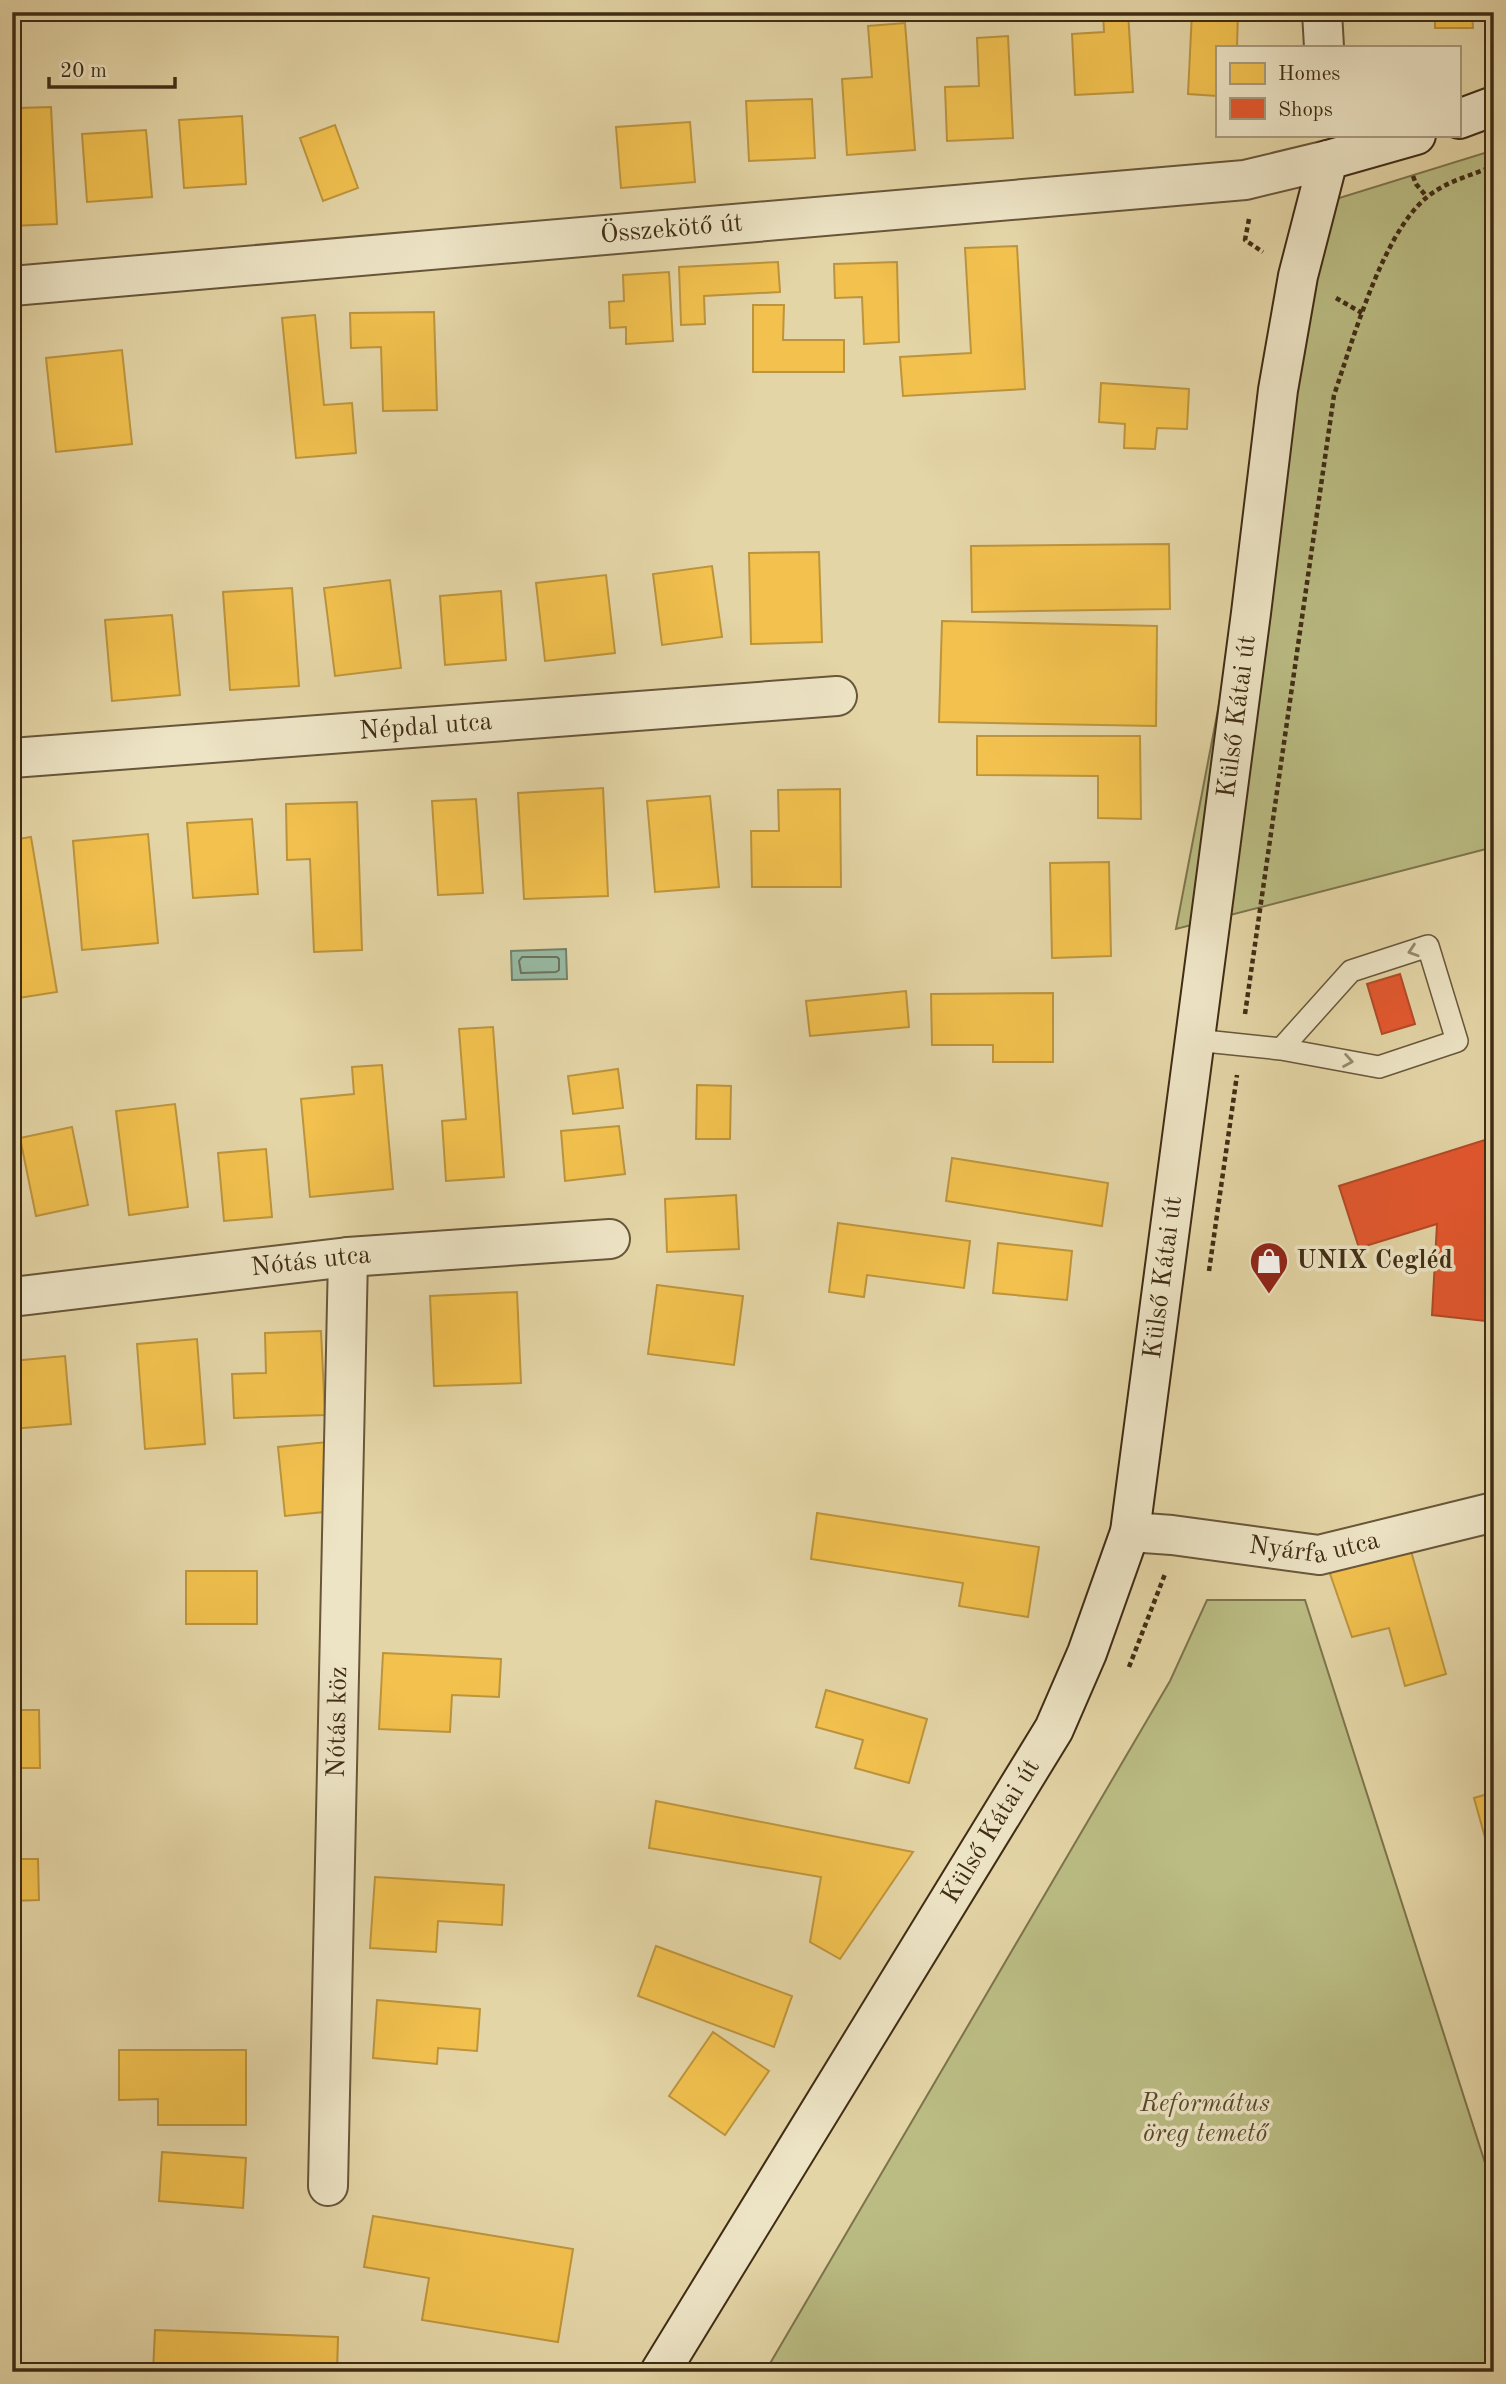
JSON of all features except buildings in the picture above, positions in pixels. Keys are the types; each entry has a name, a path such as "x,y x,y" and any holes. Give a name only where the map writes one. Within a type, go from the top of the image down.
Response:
{"street":[{"path":"1322,12 1324,46"},
{"path":"1460,119 1494,106"},
{"path":"1328,147 1409,136"},
{"name":"Összekötő út","path":"12,286 1245,180 1328,147"},
{"name":"Külső Kátai út","path":"660,2372 1054,1729 1087,1653 1130,1532 1278,390 1298,276 1328,147"},
{"name":"Népdal utca","path":"12,758 837,696"},
{"name":"Nótás utca","path":"12,1297 348,1258 610,1239"},
{"name":"Nótás köz","path":"328,2186 348,1258"},
{"name":"Nyárfa utca","path":"1130,1532 1319,1555 1494,1512"}],"lane":[{"path":"1195,1040 1281,1049 1379,1067 1457,1041 1428,946 1351,971 1281,1049"}],"green space":[{"path":"1494,150 1494,847 1176,929 1243,579 1294,212"},
{"name":"Református öreg temető","path":"1207,1600 1305,1600 1494,2191 1494,2372 765,2372 1170,1681"}],"water":[{"path":"566,949 567,979 512,980 511,951"}],"place":[{"name":"UNIX Cegléd","path":"1269,1295"}]}
